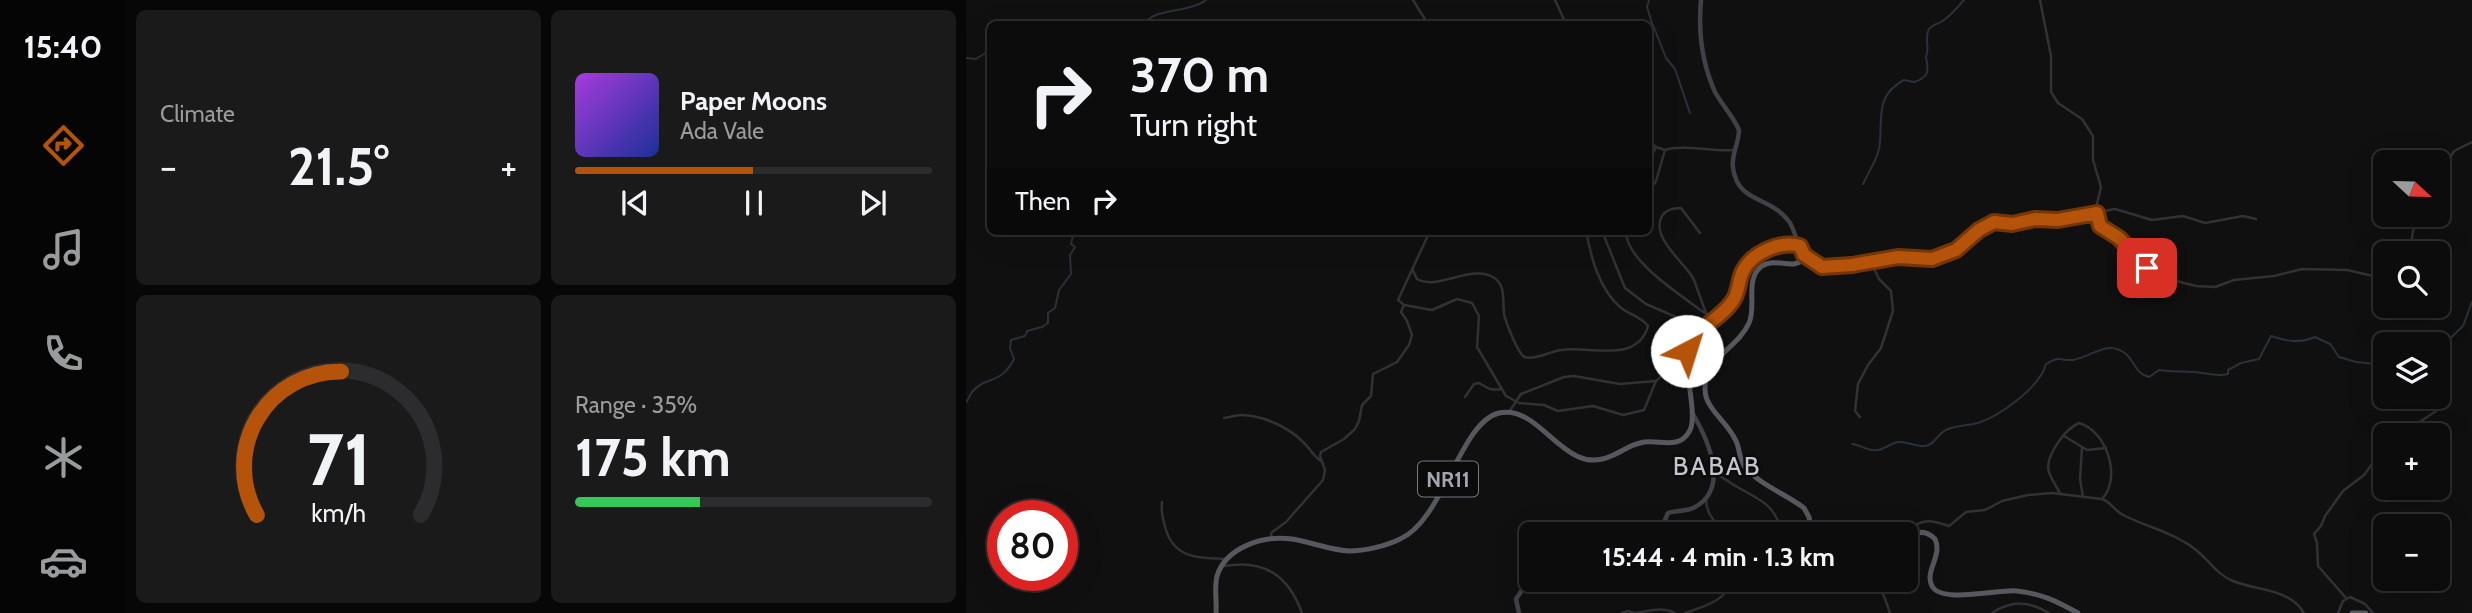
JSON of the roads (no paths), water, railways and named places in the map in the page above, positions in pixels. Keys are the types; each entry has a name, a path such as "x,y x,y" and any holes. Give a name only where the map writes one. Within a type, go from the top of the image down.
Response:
{"highway":[{"path":"1509,412 1522,416 1574,455 1590,461 1606,458 1643,442 1679,441 1690,432 1692,413 1688,386 1689,344 1733,302 1742,272 1752,259 1769,249 1798,244 1803,248 1804,255 1798,263 1773,262 1759,269 1752,282 1749,323 1713,365 1707,377 1706,391 1711,409 1735,440 1745,467 1804,508 1810,522"},
{"name":"NR11","path":"1216,613 1216,583 1221,567 1242,547 1272,539 1292,539 1354,551 1405,537 1422,523 1481,424 1494,415 1509,412"},
{"path":"1918,532 1926,532 1937,542 1938,552 1930,578 1931,585 1938,593 1952,595 2015,591 2053,598 2078,613"},
{"path":"2352,613 2366,613"}],"main road":[{"path":"1700,0 1700,42 1716,94 1739,130 1732,165 1740,189 1775,208 1788,220 1798,244"},
{"path":"1667,522 1665,520 1668,513 1696,507 1713,485 1715,474 1699,425 1692,413"},
{"path":"1519,613 1516,599 1521,592"}],"street":[{"path":"1413,0 1426,21"},
{"path":"1555,0 1565,21"},
{"path":"2040,0 2050,56 2051,92 2058,103 2082,119 2093,136 2093,160 2101,187 2097,213 2100,226 2119,238 2150,273 2190,285 2215,287 2234,279 2274,276 2302,269 2347,270 2373,276"},
{"path":"2450,158 2454,151 2472,142"},
{"path":"1652,143 1665,150 1734,150"},
{"path":"1652,156 1657,147"},
{"path":"1652,187 1658,177 1665,150"},
{"path":"1700,233 1681,208 1668,211 1661,219 1660,228 1664,241 1692,278 1710,324"},
{"path":"1804,255 1822,267 1898,257 1932,259 1956,250 1979,230 1994,222 2012,224 2035,219 2058,220 2120,209 2152,220 2183,216 2205,223 2243,216 2256,219"},
{"path":"1428,235 1398,300 1404,305 1432,310 1457,299 1472,303 1479,316 1477,347 1506,396 1522,403 1544,405 1558,411 1589,406 1623,415 1636,414 1644,410 1656,381 1687,354"},
{"path":"1412,269 1417,279 1426,283 1462,276 1493,277 1502,288 1507,322 1517,348 1524,357 1532,358 1562,349 1624,349 1640,339 1648,326 1623,310 1607,292 1593,261 1587,235"},
{"path":"1604,235 1625,288 1649,306 1676,317 1680,324 1676,336 1689,344"},
{"path":"1627,235 1630,247 1641,262 1706,314"},
{"path":"1860,417 1855,411 1858,384 1868,365 1879,353 1893,311 1891,291 1879,279 1871,262"},
{"path":"1272,539 1271,533 1286,522 1323,480 1325,470 1321,452 1348,436 1358,424 1362,405 1372,393 1373,374 1397,362 1409,345 1412,335 1408,321 1401,312 1404,305"},
{"path":"1509,412 1521,394 1569,376 1620,384 1656,381"},
{"path":"1465,397 1474,384 1479,383 1496,391 1501,389"},
{"path":"2418,423 2436,411"},
{"path":"1224,418 1241,415 1256,417 1287,428 1321,461"},
{"path":"2060,494 2048,467 2053,452 2064,436 2075,424 2081,424 2102,440 2105,448 2112,484 2102,499"},
{"path":"2064,436 2082,447 2093,450 2105,448"},
{"path":"2082,447 2080,478 2083,497"},
{"path":"2346,598 2318,566 2314,534 2343,491 2364,475 2373,462"},
{"path":"1715,474 1770,507 1780,522"},
{"path":"1918,524 1931,521 1949,526 1966,512 1988,509 2005,500 2034,494 2102,499 2122,514 2195,549 2223,576 2281,594 2294,601 2304,613"},
{"path":"1706,496 1707,512 1715,522"},
{"path":"1162,502 1161,515 1168,536 1179,552 1194,558 1227,559"},
{"path":"1221,567 1246,563 1280,577 1291,590 1302,613"},
{"path":"1881,592 1890,613"},
{"path":"1687,613 1728,593"},
{"path":"2338,613 2341,603 2350,597 2357,599 2373,613"},
{"path":"1992,613 2003,606 2024,603 2049,613"},
{"path":"1622,613 1665,609 1675,613"}],"waterway":[{"path":"1147,21 1155,15 1191,7 1206,0"},
{"path":"1649,0 1647,7 1651,21"},
{"path":"1863,184 1879,148 1885,99 1889,92 1904,80 1914,82 1925,76 1929,29 1947,18 1964,0"},
{"path":"1652,23 1666,58 1675,69 1690,113"},
{"path":"966,58 976,59 987,52"},
{"path":"966,402 977,387 998,377 1009,367 1014,359 1010,348 1011,340 1025,336 1027,331 1048,323 1048,313 1055,308 1059,290 1071,274 1070,255 1075,247 1071,244 1073,235"},
{"path":"2450,338 2463,326 2472,302"},
{"path":"1852,444 1875,450 1898,442 1928,445 1946,430 1978,423 2008,407 2028,391 2046,364 2051,361 2073,360 2112,348 2126,354 2138,371 2149,377 2159,370 2228,374 2228,370 2241,363 2259,359 2271,336 2293,341 2315,337 2330,344 2339,357 2373,364"}],"district":[{"name":"BABAB","path":"1717,466"}]}
